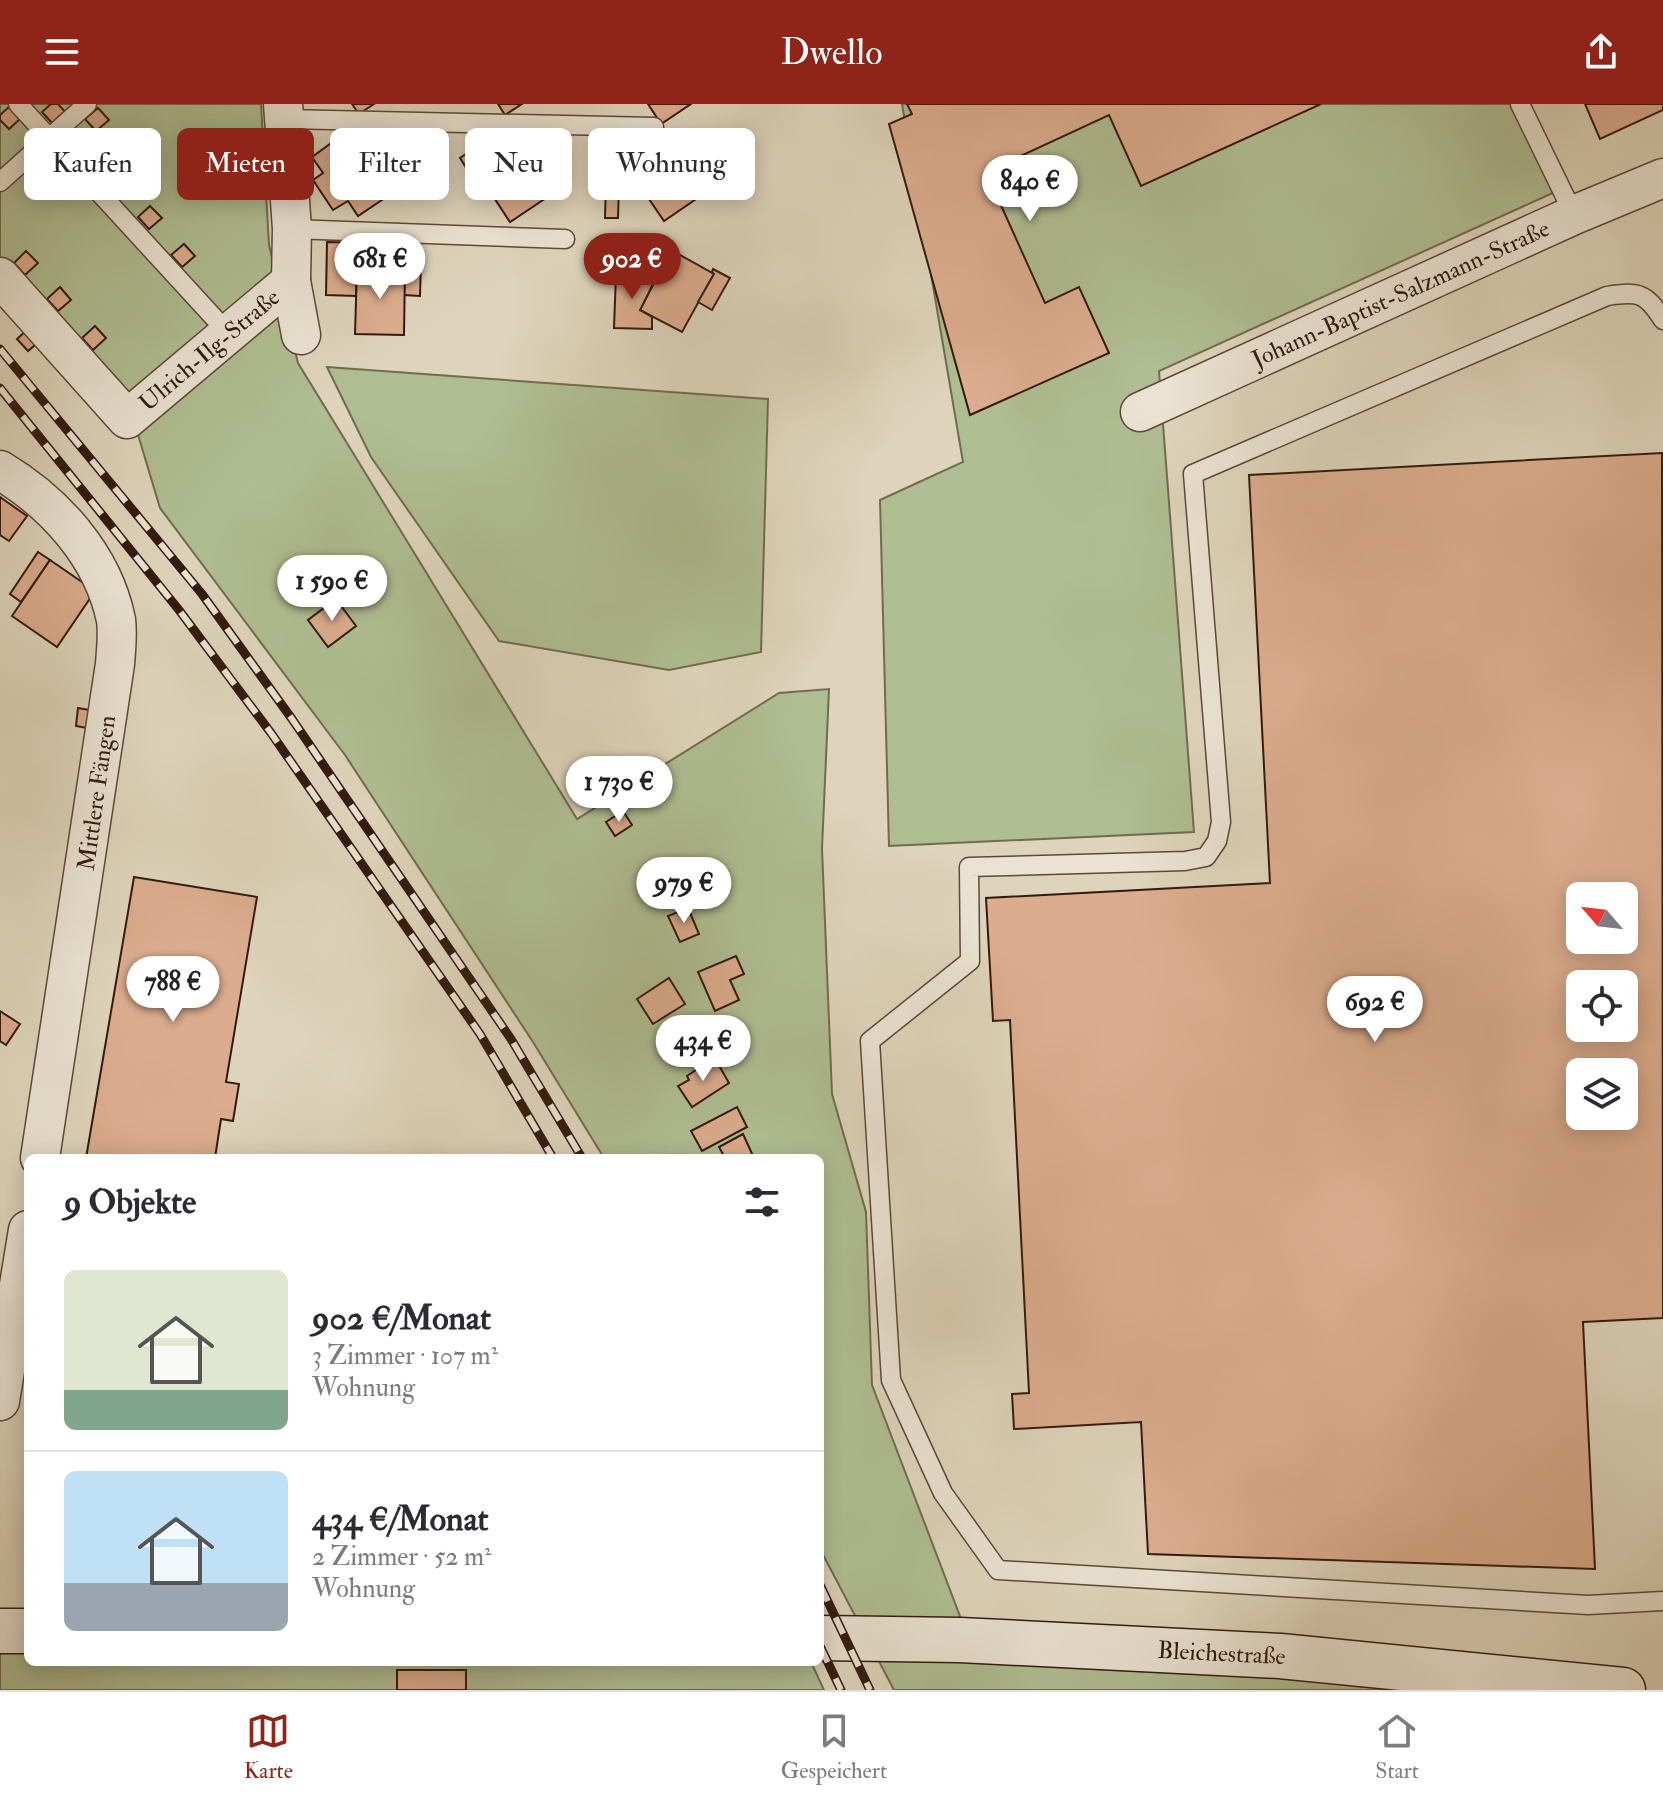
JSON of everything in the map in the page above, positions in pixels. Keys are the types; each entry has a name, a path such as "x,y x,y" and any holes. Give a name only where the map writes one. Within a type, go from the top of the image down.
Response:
{"main road":[{"path":"0,1631 24,1631"},
{"name":"Bleichestraße","path":"824,1638 975,1640 1280,1656 1494,1683 1623,1690"}],"street":[{"path":"284,112 292,229 291,281 301,335"},
{"name":"Johann-Baptist-Salzmann-Straße","path":"1140,412 1574,215 1663,178"},
{"name":"Ulrich-Ilg-Straße","path":"0,277 127,419 291,281"},
{"name":"Mittlere Fängen","path":"0,470 51,509 79,538 102,577 116,622 111,694 41,1154"},
{"path":"0,1401 5,1339 24,1249"}],"lane":[{"path":"18,104 40,128"},
{"path":"59,128 87,104"},
{"path":"1520,104 1574,215"},
{"path":"284,112 654,127"},
{"path":"0,182 24,160"},
{"path":"106,200 229,334"},
{"path":"292,229 565,239"},
{"path":"1663,320 1651,300 1633,292 1607,296 1193,474 1221,822 1217,841 1206,857 1185,861 969,867 970,961 870,1041 891,1380 943,1493 998,1570 1588,1605 1663,1601"}],"green space":[{"path":"0,104 261,104 262,128 177,128 177,200 266,200 269,245 298,363 577,819 779,693 829,689 822,849 832,1094 866,1212 872,1385 971,1645 1468,1690 894,1690 824,1557 824,1154 602,1154 533,1042 345,755 160,508 127,398 0,259"},
{"path":"902,104 1511,104 1555,192 1159,371 1194,832 889,846 880,500 963,462"},
{"path":"327,367 768,399 761,652 669,670 499,641 371,457"},
{"path":"0,1642 24,1642 24,1666 813,1666 824,1690 0,1690"}],"building":[{"path":"51,104 58,104 66,113 53,124 42,112"},
{"path":"352,104 374,104 359,114"},
{"path":"498,104 522,104 505,115"},
{"path":"648,104 691,104 661,124"},
{"path":"907,104 1321,104 1141,186 1109,115 986,172 1045,303 1079,287 1109,353 970,415 889,124 912,114"},
{"path":"1585,104 1663,104 1663,110 1600,139"},
{"path":"10,106 21,118 9,129 0,120 0,115"},
{"path":"98,108 109,120 100,128 93,128 85,119"},
{"path":"330,144 330,200 382,200 358,216 348,201 333,210 314,182 323,173 314,156"},
{"path":"496,200 543,200 510,222"},
{"path":"606,200 619,200 618,218 605,218"},
{"path":"650,200 695,200 664,221"},
{"path":"150,206 162,218 149,229 138,217"},
{"path":"327,242 365,243 364,266 357,266 356,296 326,295"},
{"path":"184,244 195,256 182,267 171,255"},
{"path":"671,250 714,274 682,332 640,310"},
{"path":"26,251 38,263 25,275 14,263"},
{"path":"405,261 421,261 420,296 404,295"},
{"path":"357,266 405,267 404,335 355,334"},
{"path":"713,269 730,278 712,310 698,302 714,274"},
{"path":"616,274 653,275 653,284 640,310 652,317 652,329 614,328"},
{"path":"60,287 71,300 58,311 47,299"},
{"path":"95,326 106,338 93,350 82,338"},
{"path":"29,328 41,340 28,351 17,339"},
{"path":"1662,453 1663,1318 1583,1322 1595,1569 1148,1554 1141,1422 1014,1429 1012,1394 1029,1393 1010,1020 993,1021 986,898 1270,883 1249,475"},
{"path":"0,497 27,516 9,541 0,535"},
{"path":"38,552 50,560 21,602 10,594"},
{"path":"50,560 95,591 57,647 12,616"},
{"path":"336,599 356,626 328,647 308,620"},
{"path":"78,708 90,710 87,728 76,726"},
{"path":"623,811 632,825 615,836 606,822"},
{"path":"669,872 680,898 662,906 651,880"},
{"path":"134,877 257,897 226,1082 239,1084 233,1121 221,1119 216,1154 87,1154"},
{"path":"688,908 699,934 680,942 668,916"},
{"path":"736,956 744,974 730,980 739,1000 715,1011 698,972"},
{"path":"669,978 685,1004 653,1024 637,999"},
{"path":"0,1011 20,1024 6,1045 0,1041"},
{"path":"688,1017 705,1044 676,1062 659,1036"},
{"path":"708,1062 710,1066 717,1062 729,1083 692,1107 678,1086"},
{"path":"737,1107 747,1127 702,1151 691,1131"},
{"path":"743,1134 752,1154 723,1154 719,1147"},
{"path":"397,1670 466,1670 466,1690 397,1690"}],"railway":[{"path":"0,349 202,594 292,719 511,1039 580,1154"},
{"path":"0,388 179,610 271,733 480,1034 551,1154"},
{"path":"824,1593 870,1690"},
{"path":"824,1654 841,1690"}]}
